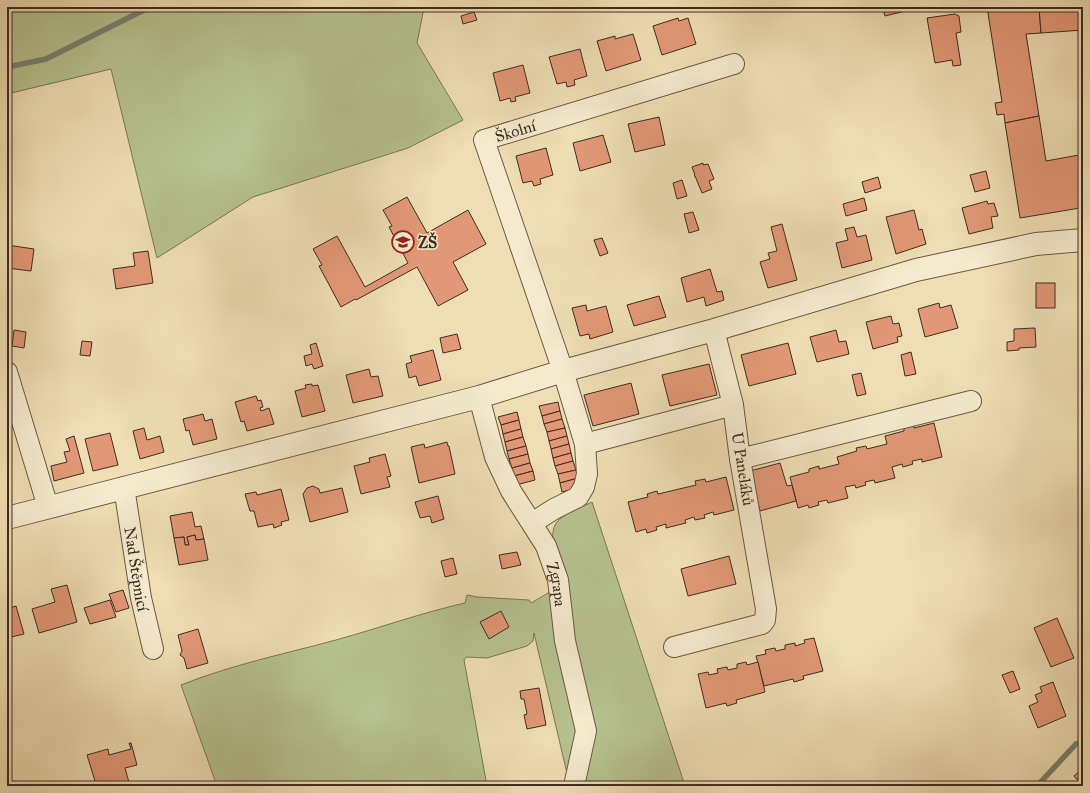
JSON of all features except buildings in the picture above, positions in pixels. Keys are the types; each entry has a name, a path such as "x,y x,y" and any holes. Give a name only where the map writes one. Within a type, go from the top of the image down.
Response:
{"street":[{"name":"Školní","path":"563,371 484,140 734,64"},
{"path":"7,518 479,397 563,371 714,330 916,270 1036,244 1083,240"},
{"name":"U Paneláků","path":"674,647 762,624 765,620 766,609 740,459 733,406 714,330"},
{"path":"532,523 554,509 578,497 584,487 588,474 585,444 563,371"},
{"path":"7,372 48,507"},
{"name":"Zgrapa","path":"479,397 495,457 511,491 546,546 558,580 565,641 586,731 574,786"},
{"path":"740,459 971,401"},
{"path":"585,444 733,406"},
{"name":"Nad Štěpnicí","path":"124,487 141,598 153,649"}],"green space":[{"path":"7,7 429,7 423,13 417,43 463,120 408,148 253,197 157,258 111,69 7,94"},
{"path":"592,502 685,786 570,786 534,633 533,641 527,646 487,658 466,657 464,660 487,786 217,786 181,685 238,666 465,603 467,595 529,600 531,603 567,582 557,558 553,540 553,531 561,518 568,513"}],"waterway":[{"path":"7,67 46,59 150,7"},
{"path":"194,7 207,7"},
{"path":"1037,786 1076,744 1083,742"}],"place":[{"name":"ZŠ","path":"403,242"}]}
